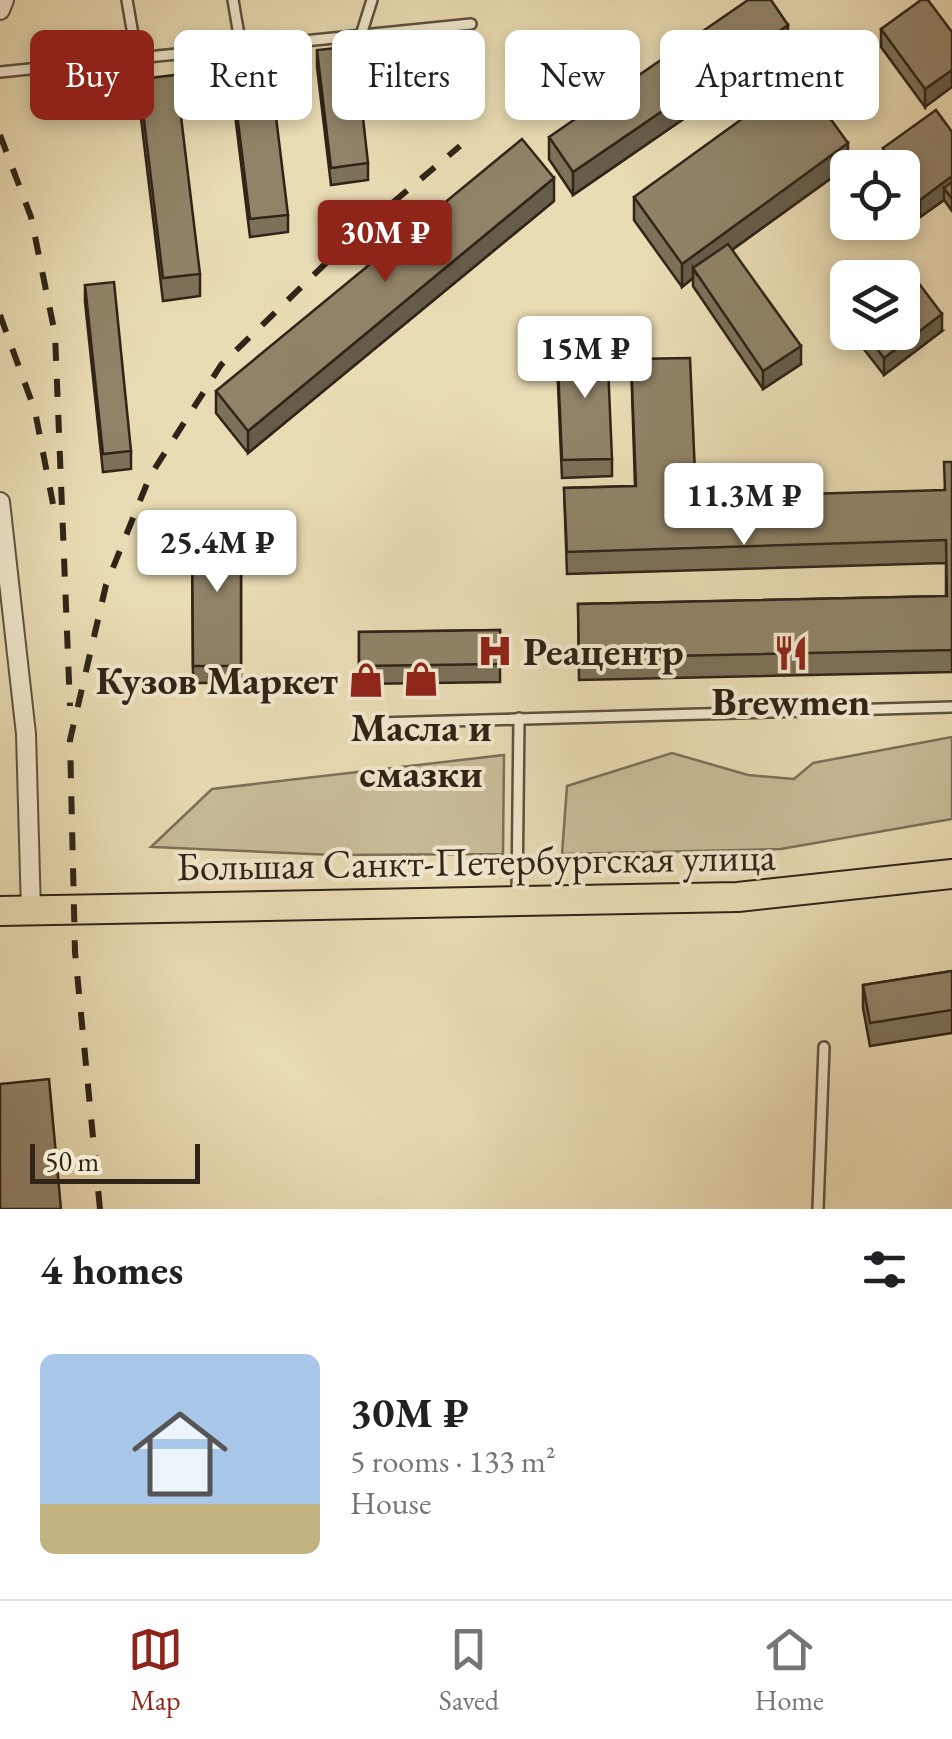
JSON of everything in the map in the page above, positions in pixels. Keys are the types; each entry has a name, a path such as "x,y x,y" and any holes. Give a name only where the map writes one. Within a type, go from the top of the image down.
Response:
{"main road":[{"name":"Большая Санкт-Петербургская улица","path":"0,911 738,898 952,874"}],"street":[{"path":"0,10 4,0"},
{"path":"0,502 9,655 26,734 32,911"}],"lane":[{"path":"127,0 132,30"},
{"path":"233,0 238,30"},
{"path":"363,30 372,0"},
{"path":"411,30 472,24"},
{"path":"0,72 30,69"},
{"path":"378,724 952,707"},
{"path":"518,904 519,718"},
{"path":"818,1209 824,1048"}],"shaded area":[{"path":"952,737 952,819 781,849 562,854 567,786 672,753 748,775 794,779 813,763"},
{"path":"504,755 503,854 333,855 151,847 212,789"}],"building":[{"path":"748,0 771,0 788,25 781,30 704,30"},
{"path":"921,0 928,0 952,32 952,70 925,89 881,29"},
{"path":"332,48 332,120 363,120 368,163 331,168 317,50"},
{"path":"660,61 660,113 573,172 549,137 574,120 640,120 640,74"},
{"path":"174,75 174,120 181,120 200,274 163,278 144,120 154,120 154,77"},
{"path":"936,110 952,132 952,176 920,200 920,150 883,148"},
{"path":"238,120 276,120 288,215 250,219"},
{"path":"741,120 831,120 848,143 838,150 830,150 830,156 682,264 634,197"},
{"path":"522,139 554,178 248,431 216,391"},
{"path":"952,182 952,199 944,188"},
{"path":"728,244 801,346 763,371 693,268"},
{"path":"114,282 131,451 103,454 85,285"},
{"path":"920,285 942,314 920,331"},
{"path":"607,342 612,459 562,460 557,344"},
{"path":"878,350 895,350 884,358"},
{"path":"690,358 696,497 945,490 944,462 952,462 952,650 579,658 578,604 947,596 946,540 567,552 564,488 636,486 631,359"},
{"path":"241,524 241,666 193,666 192,525"},
{"path":"500,630 500,664 359,666 359,632"},
{"path":"952,971 952,1010 870,1023 863,985"},
{"path":"49,1079 61,1209 0,1209 0,1084"}],"railway":[{"path":"0,135 31,217 55,334 70,706"},
{"path":"100,1209 75,952 70,740 106,585 150,476 221,365 359,231 460,146"},
{"path":"0,315 35,411 53,504"}],"place":[{"name":"Реацентр","path":"495,651"},
{"name":"Brewmen","path":"791,653"},
{"name":"Масла и смазки","path":"421,679"},
{"name":"Кузов Маркет","path":"366,680"}]}
